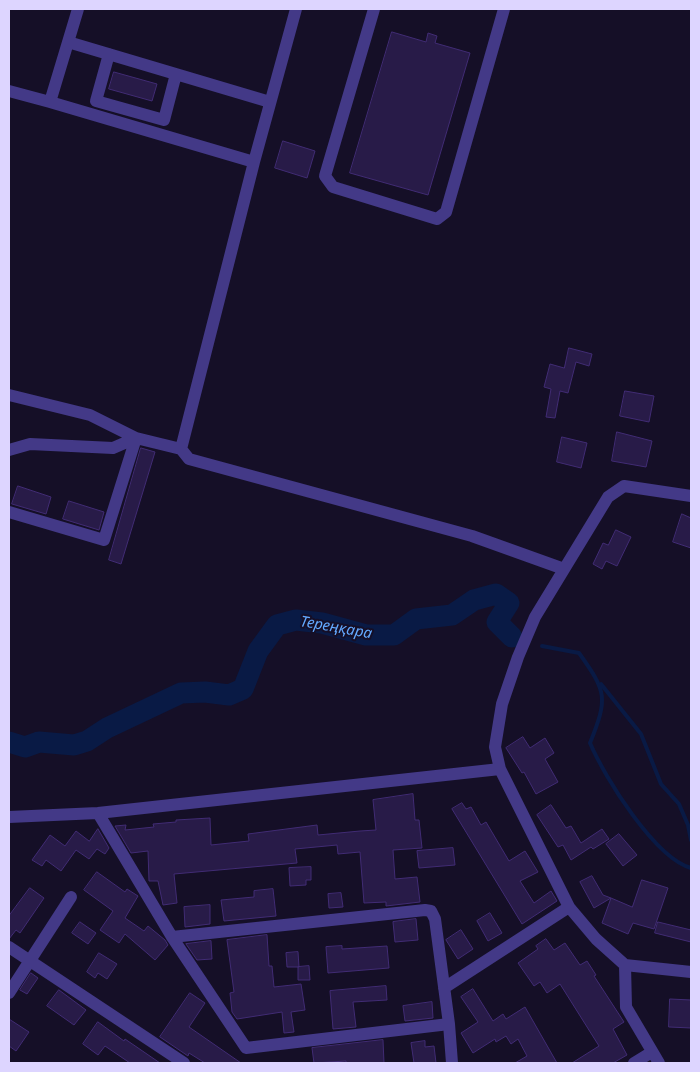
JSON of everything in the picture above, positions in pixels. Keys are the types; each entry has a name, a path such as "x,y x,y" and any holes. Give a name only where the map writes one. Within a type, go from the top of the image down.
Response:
{"street":[{"path":"50,102 78,9"},
{"path":"181,449 254,162 296,9"},
{"path":"374,9 325,176 332,187 437,218 446,212 504,9"},
{"path":"68,42 270,102"},
{"path":"109,54 96,100 164,120 176,74"},
{"path":"9,91 254,162"},
{"path":"9,395 90,415 136,438 181,449 190,459 472,536 564,569"},
{"path":"9,450 30,444 114,448 136,438"},
{"path":"9,512 104,540 136,438"},
{"path":"691,496 624,486 608,497 535,617 518,657 502,704 495,747 500,769 569,907 596,939 625,965 691,972"},
{"path":"9,817 98,813 500,769"},
{"path":"98,813 172,937 246,1048 449,1024"},
{"path":"9,993 71,897"},
{"path":"444,988 569,907"},
{"path":"172,937 425,910 431,911 435,919 449,1024 452,1063"},
{"path":"9,947 184,1063"},
{"path":"625,965 626,1006 659,1063"},
{"path":"634,1063 652,1052"}],"building":[{"path":"392,32 426,42 428,33 437,36 435,43 470,53 428,195 350,173"},
{"path":"114,72 157,84 152,101 109,89"},
{"path":"283,141 315,151 307,178 275,168"},
{"path":"569,348 592,354 589,366 576,362 568,393 560,391 555,418 546,417 551,389 544,387 550,364 564,368"},
{"path":"625,391 654,396 649,422 620,416"},
{"path":"617,432 652,441 646,467 612,461"},
{"path":"562,437 587,443 581,468 557,462"},
{"path":"141,448 155,452 121,564 109,560"},
{"path":"18,486 51,497 46,514 12,504"},
{"path":"69,501 104,512 99,530 63,519"},
{"path":"682,514 691,518 691,548 673,542"},
{"path":"616,530 631,537 617,566 606,561 602,569 593,564 603,543 608,545"},
{"path":"523,737 530,748 545,738 554,753 545,759 558,782 536,794 524,772 522,773 506,748"},
{"path":"413,794 415,820 419,820 422,848 393,850 395,879 417,877 420,902 386,906 386,902 364,903 360,852 338,854 337,845 295,849 297,863 174,874 177,903 163,905 158,881 149,881 148,851 131,853 115,826 126,825 125,830 154,827 153,824 176,822 176,820 210,818 211,845 249,841 248,834 317,825 318,835 376,830 373,800"},
{"path":"462,803 466,809 471,807 481,825 486,822 509,861 525,851 538,872 520,881 534,903 551,891 557,901 522,924 452,809"},
{"path":"551,805 566,828 571,826 581,843 602,829 609,839 593,849 591,847 571,860 563,845 558,847 537,815"},
{"path":"98,829 109,848 105,854 97,849 89,859 76,850 61,871 46,860 42,866 32,860 50,835 65,846 76,831 89,841"},
{"path":"619,834 637,855 623,866 606,844"},
{"path":"453,848 455,865 419,868 417,851"},
{"path":"311,867 311,880 306,880 306,885 290,886 289,868"},
{"path":"97,872 125,892 127,889 138,896 125,918 144,931 148,926 165,940 168,945 155,960 125,934 119,943 100,930 113,911 84,890"},
{"path":"592,876 603,895 611,898 594,908 580,882"},
{"path":"642,880 668,888 654,929 633,923 628,934 602,923 611,898 632,907"},
{"path":"30,888 44,898 20,933 16,930 9,939 9,916"},
{"path":"273,889 276,916 224,921 221,900 254,897 254,891"},
{"path":"341,893 343,907 329,908 328,894"},
{"path":"210,905 210,924 185,927 184,907"},
{"path":"490,913 502,933 488,941 477,921"},
{"path":"416,919 418,940 395,942 393,922"},
{"path":"80,922 96,933 88,944 72,933"},
{"path":"658,922 691,930 691,942 655,933"},
{"path":"461,930 473,949 458,959 446,940"},
{"path":"267,935 269,966 272,966 274,987 301,984 305,1010 291,1012 294,1032 284,1033 282,1012 237,1019 232,1012 230,993 234,992 227,940"},
{"path":"546,939 554,950 565,943 580,965 587,961 596,975 594,976 624,1022 613,1029 627,1055 613,1063 572,1063 599,1046 560,984 547,993 540,982 534,986 518,963 538,949 536,946"},
{"path":"211,941 212,959 197,960 186,944"},
{"path":"342,946 342,949 387,946 389,968 328,973 326,947"},
{"path":"298,952 299,967 287,967 286,953"},
{"path":"99,953 117,964 107,979 98,973 95,978 87,972"},
{"path":"309,966 310,980 298,980 298,967"},
{"path":"31,973 38,978 27,994 20,990"},
{"path":"386,986 387,1000 353,1002 356,1027 333,1029 330,991"},
{"path":"473,989 493,1021 503,1014 506,1019 525,1007 557,1063 515,1063 527,1056 518,1039 511,1044 506,1036 496,1042 495,1039 473,1053 461,1033 478,1022 461,997"},
{"path":"59,990 86,1010 74,1025 47,1006"},
{"path":"190,993 205,1003 189,1027 241,1063 205,1063 189,1053 188,1056 160,1037"},
{"path":"670,999 691,1000 691,1028 669,1027"},
{"path":"432,1002 433,1018 405,1021 403,1006"},
{"path":"9,1019 29,1032 16,1051 9,1046"},
{"path":"98,1022 124,1041 125,1039 160,1063 130,1063 105,1046 98,1055 83,1044"},
{"path":"383,1040 384,1063 346,1063 346,1061 314,1063 312,1048"},
{"path":"425,1041 425,1047 434,1046 436,1063 414,1063 411,1043"}],"waterway":[{"name":"Тереңқара","path":"9,742 25,747 39,742 74,745 87,741 107,728 181,693 205,692 229,695 243,689 258,651 277,625 296,620 322,623 366,635 394,635 416,619 452,615 474,600 496,594 509,603 497,622 512,637"},
{"name":"Тереңқара","path":"542,646 579,653 588,666 600,687 602,696 600,715 590,743 597,758 619,795 647,833 677,861 691,868"},
{"path":"601,684 641,734 661,784 679,804 688,825 691,840"}]}
